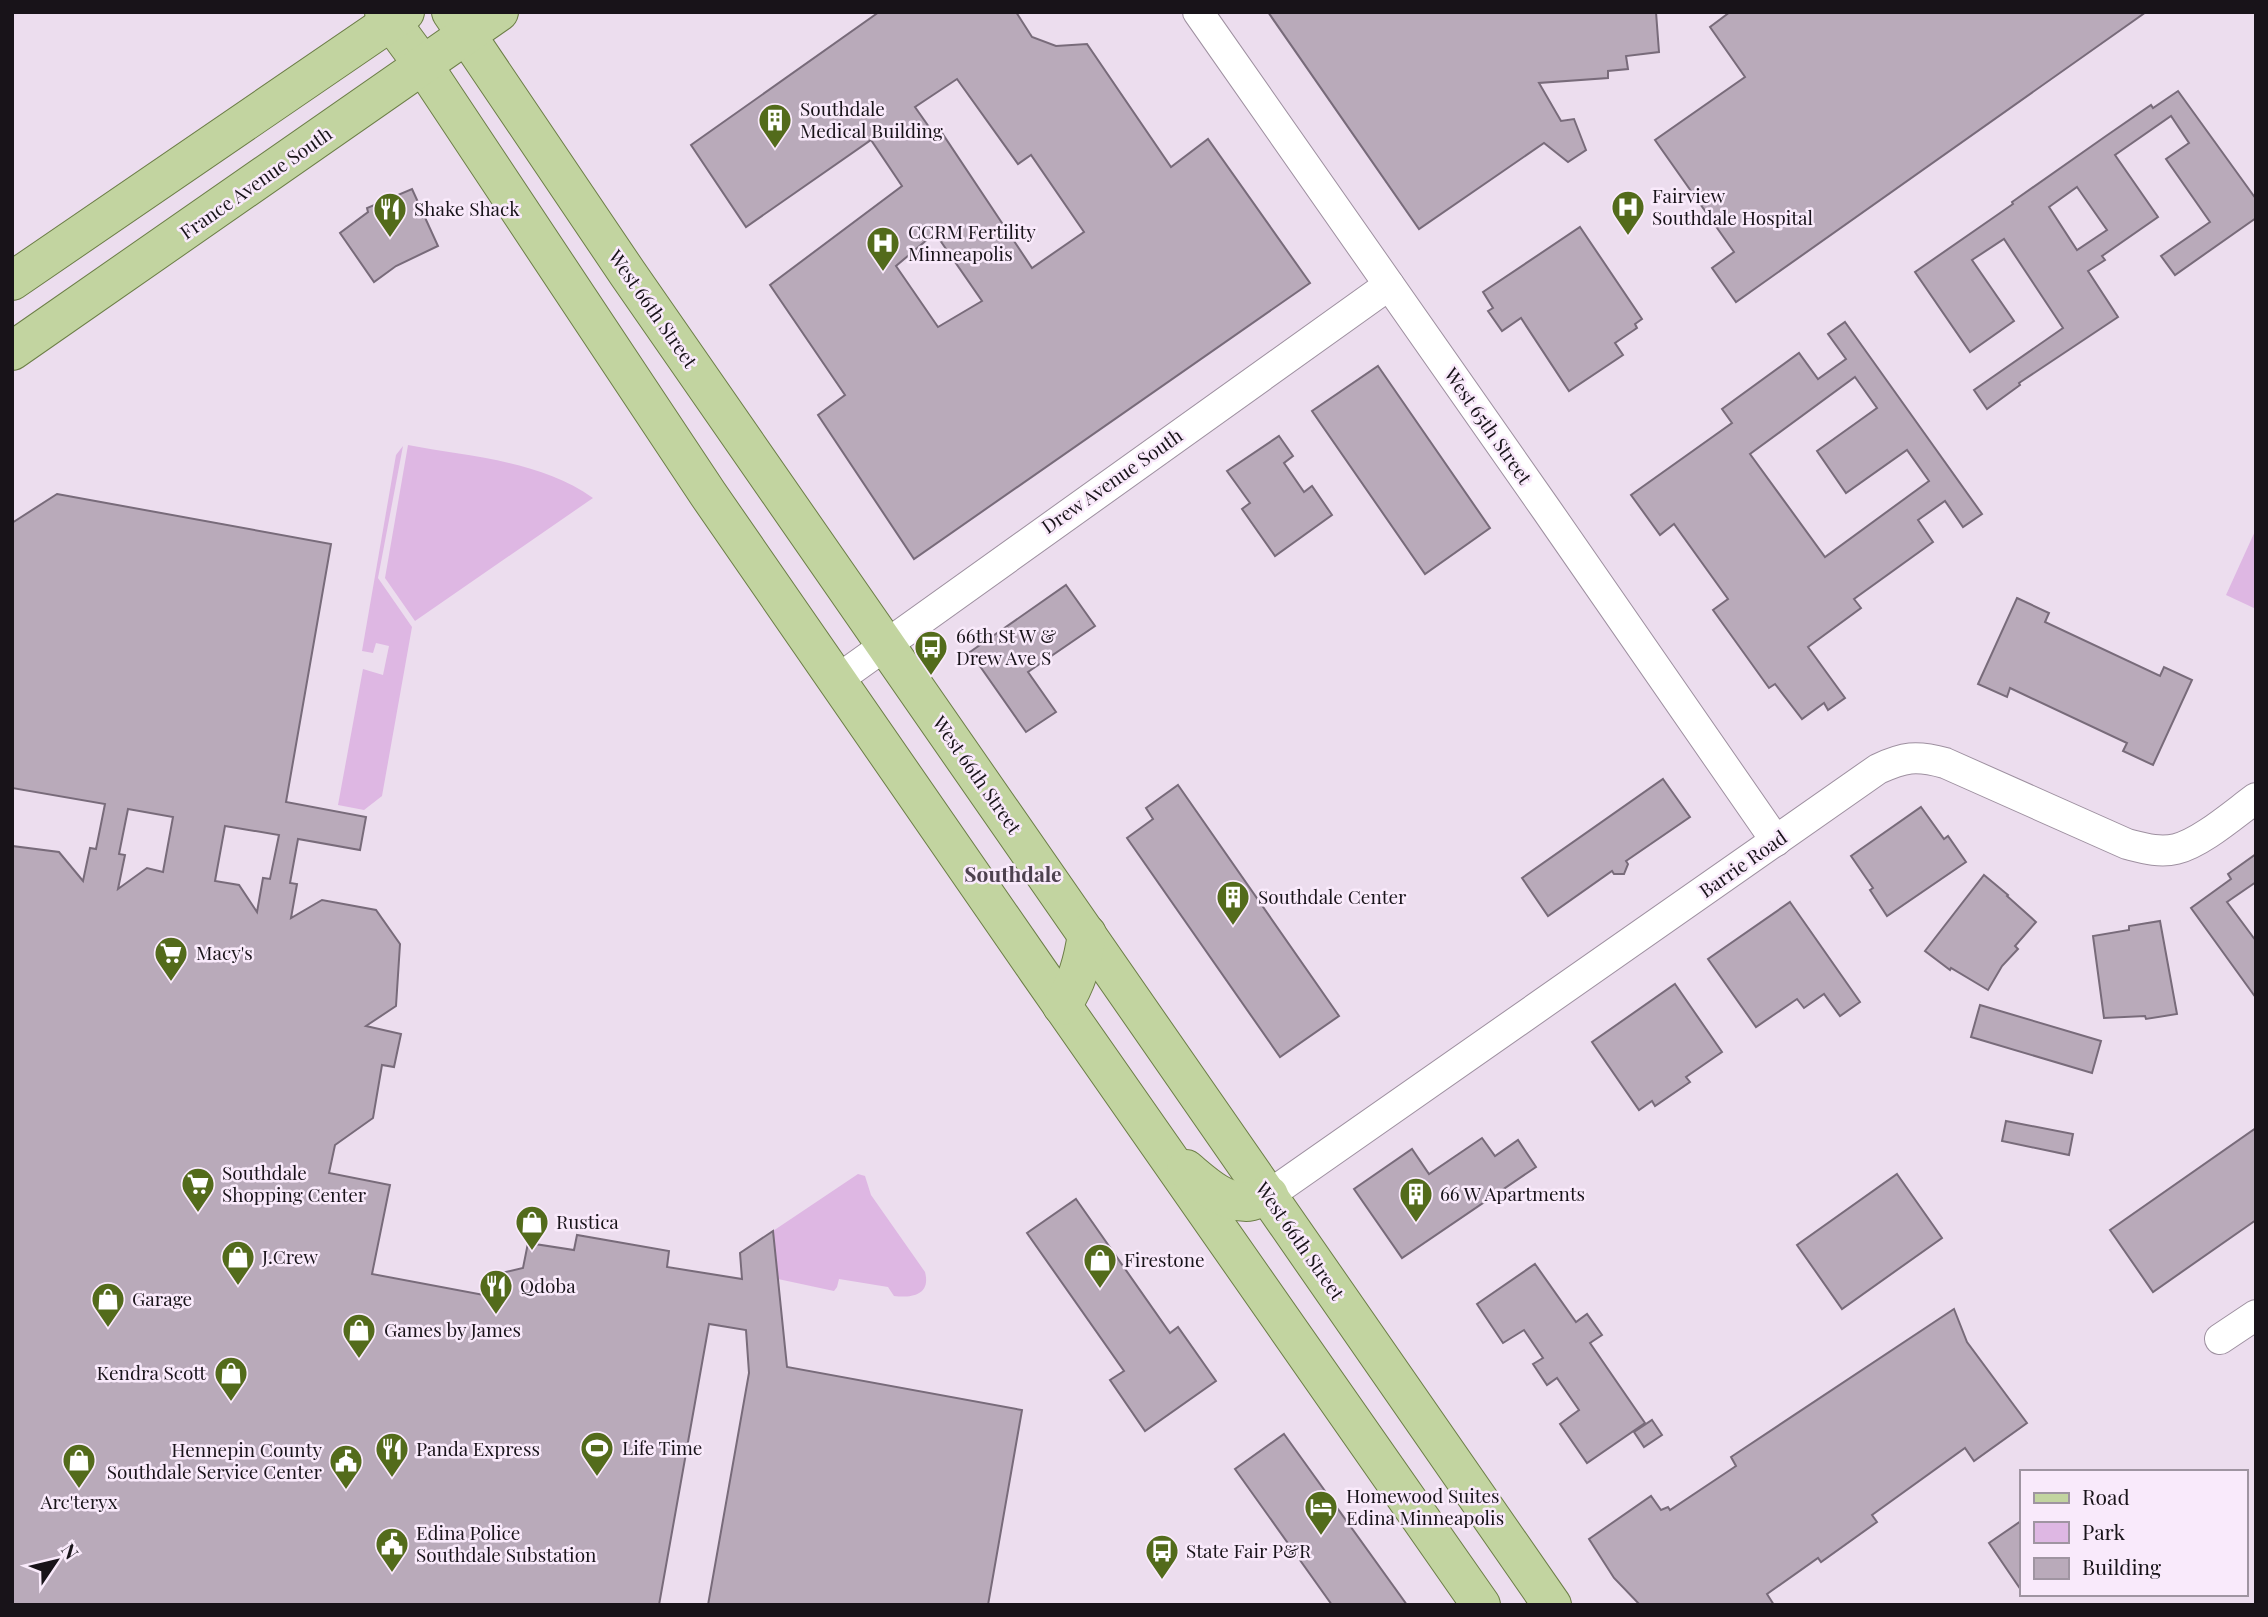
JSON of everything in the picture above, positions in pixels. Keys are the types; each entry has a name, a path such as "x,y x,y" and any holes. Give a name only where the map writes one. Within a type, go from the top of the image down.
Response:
{"main road":[{"name":"France Avenue South","path":"12,351 423,65 459,23 499,12"},
{"path":"12,281 393,16 610,350 1062,1006 1481,1605"},
{"name":"West 66th Street","path":"459,23 628,274 1552,1605"},
{"path":"1062,1006 1083,964 1087,934"},
{"path":"1160,1147 1214,1192 1247,1202 1269,1195"},
{"path":"1447,1557 1465,1605"}],"street":[{"name":"West 65th Street","path":"1198,12 1776,841"},
{"name":"Drew Avenue South","path":"837,680 1389,285"},
{"name":"Barrie Road","path":"1269,1195 1878,769 1899,759 1922,757 1945,763 2127,844 2151,850 2177,849 2200,837 2256,799"},
{"path":"2220,1339 2256,1315"}],"green space":[{"path":"408,445 528,468 572,485 593,498 415,621 385,578"},
{"path":"403,446 378,578 412,627 382,796 364,810 338,805 363,669 383,675 389,646 376,643 373,653 362,651 396,455"},
{"path":"2256,529 2256,609 2226,595"},
{"path":"858,1174 865,1176 871,1195 925,1272 925,1286 918,1293 894,1296 888,1287 839,1279 834,1291 778,1279 773,1231"}],"building":[{"path":"879,12 1016,12 1032,37 1056,46 1087,44 1171,167 1208,139 1310,283 914,559 818,415 845,395 770,285 902,186 871,140 746,227 691,145","holes":["957,79 1018,164 1031,155 1084,232 1032,268 940,130 934,134 915,107","935,233 982,301 938,327 896,266"]},
{"path":"1268,12 1656,12 1659,52 1626,56 1628,69 1608,71 1608,78 1539,83 1561,121 1574,119 1586,150 1568,162 1544,143 1419,229"},
{"path":"1730,12 2146,12 1736,302 1712,268 1734,252 1655,140 1745,77 1710,27"},
{"path":"2178,91 2256,199 2256,218 2175,275 2161,256 2210,222 2166,159 2189,143 2171,116 2115,155 2158,217 2102,256 2105,260 2088,271 2118,317 2019,383 2020,385 1987,409 1974,390 2063,328 2004,239 1972,260 2014,321 1970,352 1915,272 2106,136 2151,105 2153,108","holes":["2077,187 2107,230 2077,250 2049,207"]},
{"name":"Shake Shack","path":"412,189 438,246 396,266 374,282 340,233 368,212 367,208"},
{"path":"1580,227 1642,319 1635,324 1637,328 1615,343 1623,355 1569,391 1521,318 1502,331 1488,311 1493,308 1483,292"},
{"path":"1845,322 1982,514 1963,527 1945,501 1918,520 1933,542 1854,599 1861,608 1808,647 1845,698 1828,710 1824,703 1802,719 1775,684 1769,688 1713,610 1728,599 1674,524 1660,535 1631,495 1732,423 1722,409 1799,353 1818,379 1846,359 1828,334","holes":["1855,377 1877,408 1817,451 1846,493 1907,450 1929,481 1825,557 1750,454"]},
{"path":"1378,366 1490,528 1425,574 1312,411"},
{"path":"1279,436 1293,456 1284,463 1304,492 1312,486 1332,515 1275,556 1242,509 1250,503 1227,471"},
{"name":"Southdale Shopping Center","path":"57,494 331,544 286,802 366,817 360,850 298,839 290,883 297,884 291,918 322,900 376,910 400,944 396,1006 366,1026 401,1034 394,1067 382,1065 373,1118 335,1145 329,1173 390,1185 372,1274 489,1296 484,1277 523,1268 528,1243 574,1250 577,1235 669,1251 667,1267 742,1279 740,1253 773,1231 787,1367 1022,1410 988,1605 708,1605 749,1373 746,1330 709,1324 659,1605 12,1605 12,846 59,852 83,881 90,848 96,849 105,804 12,788 12,523","holes":["128,809 173,817 163,872 147,868 118,889 125,855 119,854","225,826 279,835 270,879 263,878 257,912 239,885 215,881"]},
{"path":"1066,585 1095,626 1028,672 1056,712 1026,732 970,652"},
{"path":"2017,598 2049,613 2045,622 2160,676 2164,667 2192,680 2153,765 2123,751 2127,743 2010,688 2007,697 1978,684"},
{"path":"1663,779 1690,817 1626,861 1628,864 1624,874 1614,874 1612,871 1548,916 1522,878"},
{"name":"Southdale Center","path":"1178,785 1339,1016 1280,1057 1127,838 1153,819 1146,808"},
{"path":"1921,807 1944,839 1948,836 1966,862 1887,916 1870,890 1873,888 1851,856"},
{"path":"2256,854 2256,882 2227,902 2256,941 2256,998 2191,908 2231,879 2228,874"},
{"path":"1984,875 2036,922 2015,946 2018,949 2002,966 1988,990 1951,968 1950,970 1925,951"},
{"path":"1790,902 1860,1002 1840,1016 1824,994 1804,1008 1797,999 1756,1027 1708,959"},
{"path":"2160,921 2177,1014 2146,1019 2145,1016 2104,1018 2093,936"},
{"path":"1675,984 1722,1052 1686,1077 1690,1082 1655,1106 1652,1101 1639,1110 1592,1042"},
{"path":"1980,1005 2101,1041 2092,1073 1971,1037"},
{"path":"2006,1121 2073,1134 2069,1155 2002,1141"},
{"path":"2256,1128 2256,1220 2153,1292 2110,1230"},
{"name":"66 W Apartments","path":"1482,1138 1495,1156 1518,1140 1536,1167 1402,1258 1354,1189 1412,1149 1429,1174"},
{"path":"1897,1174 1942,1238 1842,1309 1797,1245"},
{"path":"1076,1199 1170,1333 1178,1327 1216,1381 1145,1431 1110,1380 1124,1371 1027,1233"},
{"path":"1535,1264 1576,1322 1587,1314 1602,1335 1590,1343 1645,1423 1587,1463 1560,1424 1579,1410 1557,1378 1547,1385 1533,1364 1543,1358 1524,1330 1503,1343 1477,1304"},
{"path":"1954,1309 1967,1342 2027,1423 1974,1461 1965,1448 1872,1515 1877,1522 1821,1562 1818,1558 1767,1594 1774,1605 1640,1605 1614,1578 1589,1539 1651,1496 1661,1510 1668,1507 1670,1510 1736,1466 1731,1457"},
{"path":"1652,1420 1662,1435 1644,1447 1634,1432"},
{"name":"Homewood Suites Edina Minneapolis","path":"1284,1434 1407,1605 1332,1605 1235,1469"},
{"path":"2020,1522 2020,1589 1989,1543"}],"place":[{"name":"Southdale Medical Building","path":"775,150"},
{"name":"Fairview Southdale Hospital","path":"1628,237"},
{"name":"Shake Shack","path":"390,239"},
{"name":"CCRM Fertility Minneapolis","path":"883,273"},
{"name":"66th St W & Drew Ave S","path":"931,677"},
{"name":"Southdale Center","path":"1233,927"},
{"name":"Macy's","path":"171,983"},
{"name":"Southdale Shopping Center","path":"198,1214"},
{"name":"66 W Apartments","path":"1416,1224"},
{"name":"Rustica","path":"532,1252"},
{"name":"J.Crew","path":"238,1287"},
{"name":"Firestone","path":"1100,1290"},
{"name":"Qdoba","path":"496,1316"},
{"name":"Garage","path":"108,1329"},
{"name":"Games by James","path":"359,1360"},
{"name":"Kendra Scott","path":"231,1403"},
{"name":"Life Time","path":"597,1478"},
{"name":"Panda Express","path":"392,1479"},
{"name":"Arc'teryx","path":"79,1490"},
{"name":"Hennepin County Southdale Service Center","path":"346,1491"},
{"name":"Homewood Suites Edina Minneapolis","path":"1321,1537"},
{"name":"Edina Police Southdale Substation","path":"392,1574"},
{"name":"State Fair P&R","path":"1162,1581"}],"district":[{"name":"Southdale","path":"1013,875"}]}
